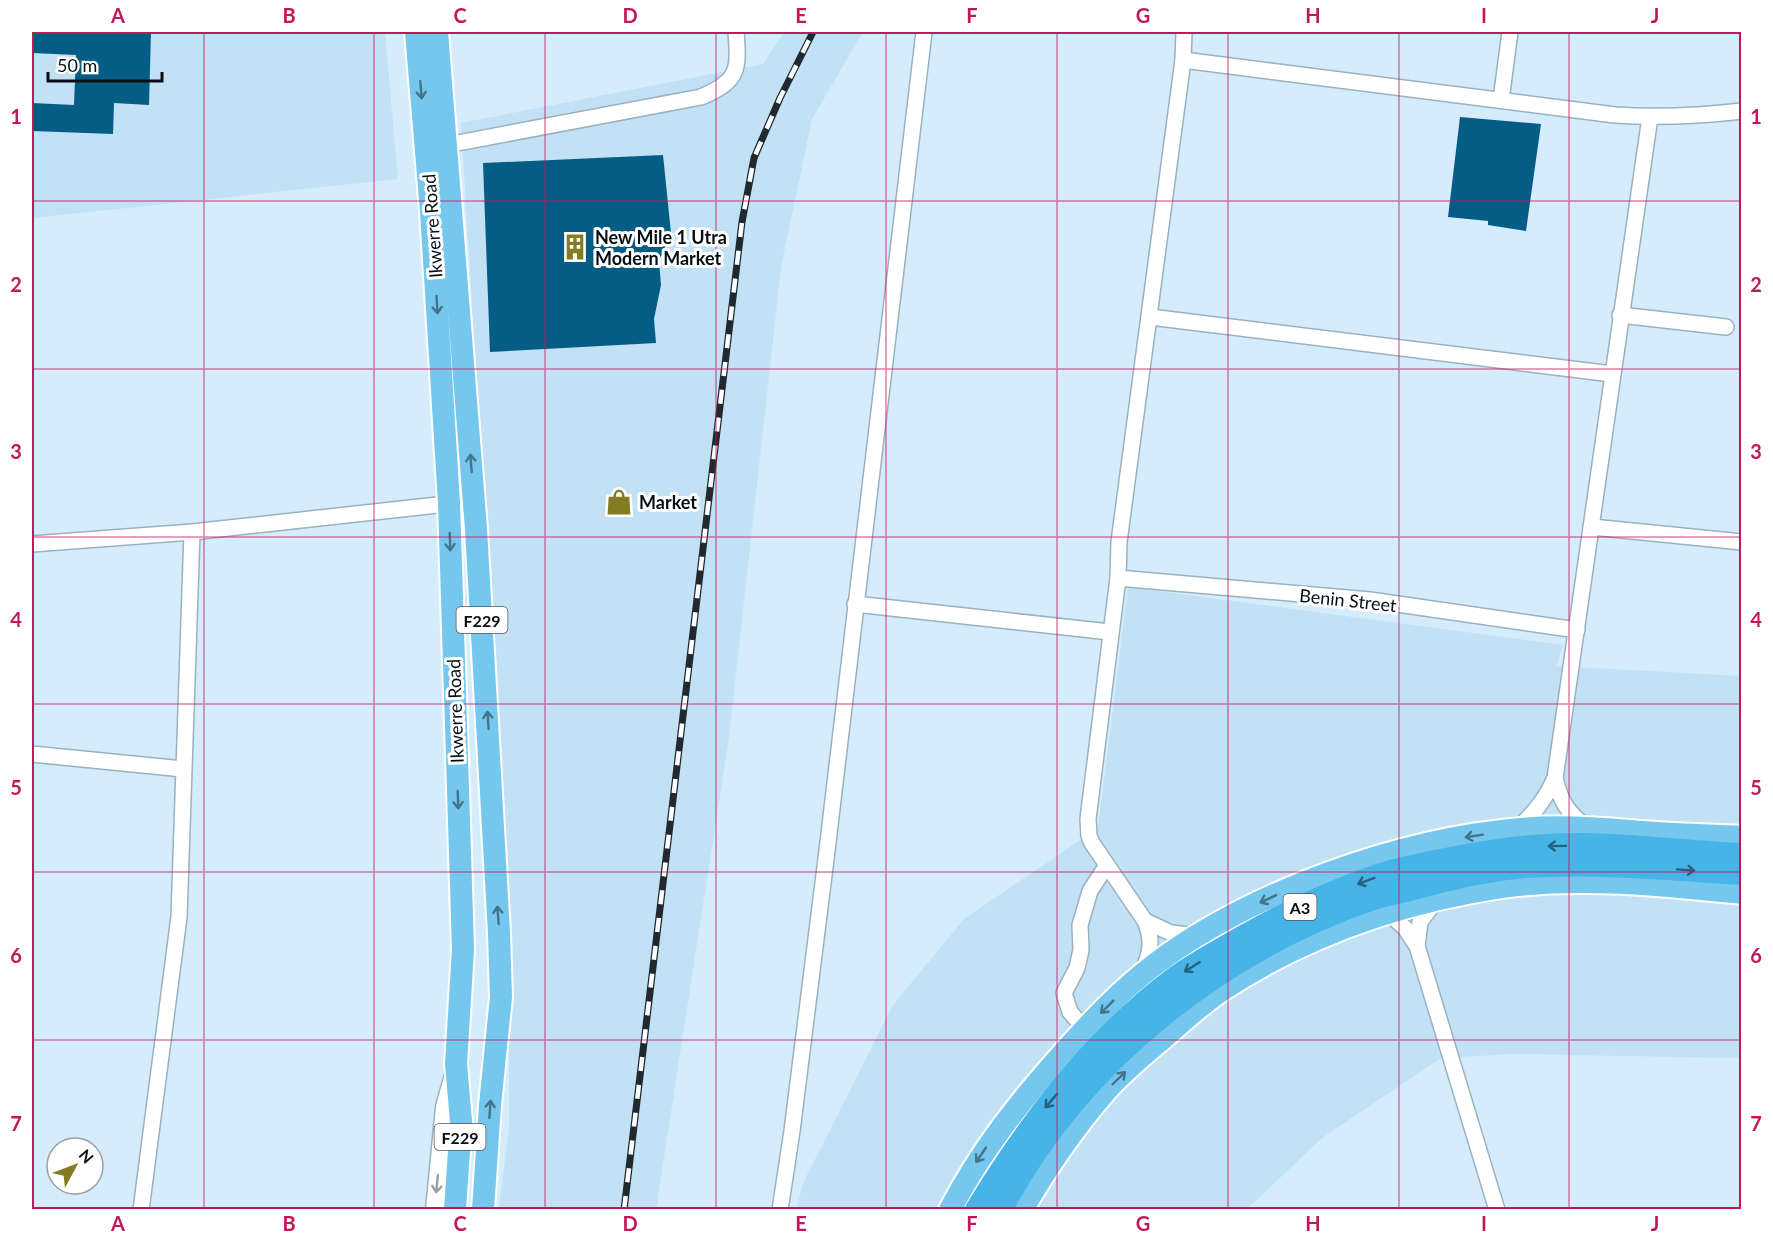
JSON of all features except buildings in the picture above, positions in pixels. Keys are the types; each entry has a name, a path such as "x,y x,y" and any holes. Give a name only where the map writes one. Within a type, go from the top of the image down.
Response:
{"highway":[{"name":"A3","path":"977,1209 1003,1166 1044,1110 1084,1062 1126,1020 1166,986 1222,949 1286,913 1393,871 1497,850 1548,846 1625,854 1742,873"},
{"name":"A3","path":"999,1209 1062,1115 1140,1034 1187,995 1273,941 1326,916 1372,898 1450,877 1625,854 1742,855"}],"main road":[{"name":"Ikwerre Road","path":"416,32 431,211 449,502 463,950 456,1064"},
{"name":"Ikwerre Road","path":"437,32 474,501 491,761 501,997 490,1105 483,1209"},
{"path":"950,1209 968,1175 998,1130 1085,1029 1140,976 1196,936 1276,896 1361,863 1438,843 1517,829 1625,854 1742,894"},
{"path":"1022,1209 1081,1121 1104,1092 1180,1023 1222,991 1273,961 1332,932 1387,912 1437,899 1503,887 1557,883 1625,854 1742,837"},
{"name":"F229","path":"455,1209 461,1121 456,1064"}],"street":[{"path":"447,145 701,97 722,88 733,75 738,62 736,32"},
{"path":"780,1209 826,859 924,32"},
{"path":"1140,976 1148,959 1151,943 1149,931 1145,921 1089,836 1088,819 1118,578 1119,542 1183,60 1184,32"},
{"path":"1501,100 1510,32"},
{"path":"1183,60 1650,117 1693,117 1742,111"},
{"path":"1517,829 1535,812 1546,797 1555,778 1650,117"},
{"path":"1620,315 1726,327"},
{"path":"1150,317 1612,374"},
{"path":"32,544 192,532 474,501"},
{"path":"1592,527 1742,542"},
{"path":"141,1209 179,917 192,532"},
{"name":"Benin Street","path":"1118,578 1370,600 1577,630"},
{"path":"855,604 1110,632"},
{"path":"32,754 183,769"},
{"path":"1555,778 1560,799 1569,813 1625,854"},
{"path":"1085,1029 1070,1012 1064,993 1077,968 1081,950 1080,925 1090,891 1107,865"},
{"path":"1417,946 1420,922 1437,899"},
{"path":"1387,912 1405,928 1417,946 1497,1209"},
{"path":"1145,921 1171,933 1196,936"},
{"name":"Ikwerre Road","path":"435,1209 445,1107 456,1064"}],"shaded area":[{"path":"32,32 385,32 398,179 32,218"},
{"name":"Market","path":"784,32 863,32 812,119 781,267 729,737 656,1209 499,1209 509,1130 509,926 461,123 763,64"},
{"path":"1128,587 1563,645 1556,666 1741,676 1741,1058 1515,1054 1441,1058 1322,1138 1247,1209 796,1210 804,1181 893,1005 964,919 1098,828"}],"railway":[{"path":"624,1210 742,222 754,158 780,98 813,32"}],"place":[{"name":"New Mile 1 Utra Modern Market","path":"575,247"},
{"name":"Market","path":"619,502"}]}
